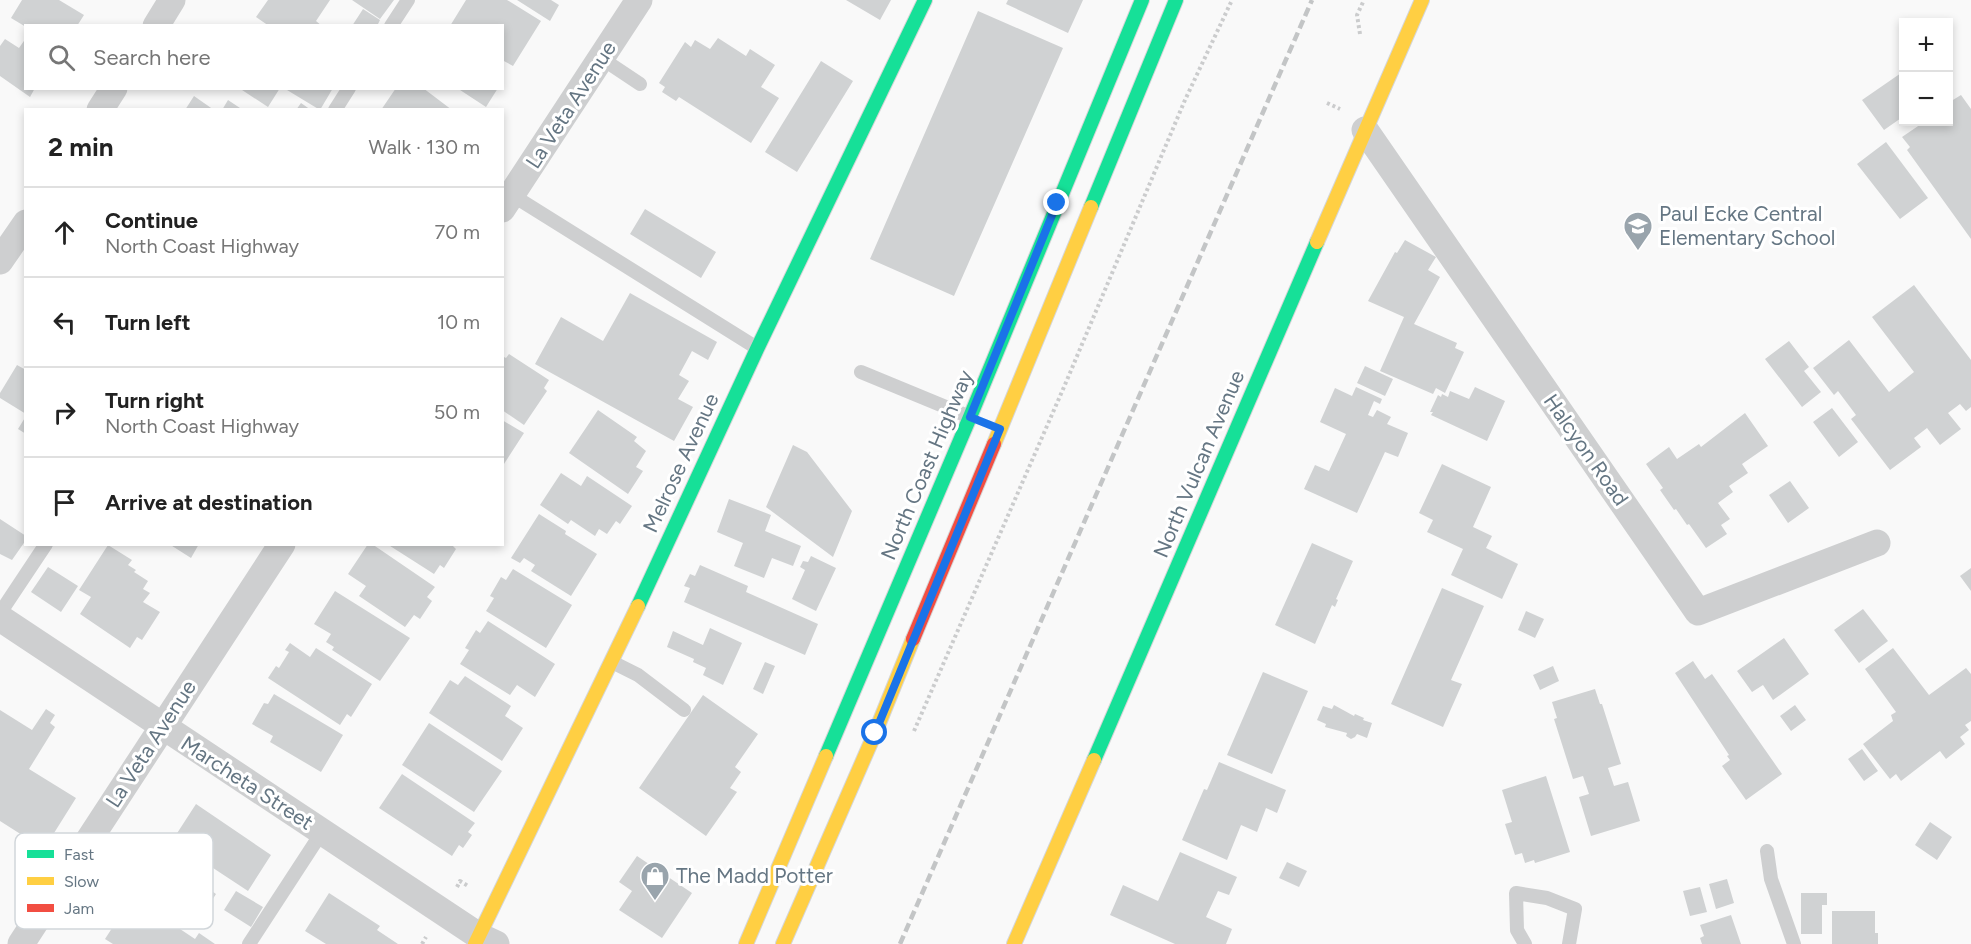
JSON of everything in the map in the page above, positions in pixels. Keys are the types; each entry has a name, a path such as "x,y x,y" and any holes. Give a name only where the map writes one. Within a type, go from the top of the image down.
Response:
{"main road":[{"name":"Melrose Avenue","path":"483,941 757,349 925,0"},
{"name":"North Coast Highway","path":"783,944 875,733 985,423 1142,0"},
{"name":"North Coast Highway","path":"746,944 1176,0"},
{"name":"North Vulcan Avenue","path":"1014,944 1422,0"}],"street":[{"path":"157,24 172,0"},
{"name":"La Veta Avenue","path":"507,202 639,0"},
{"path":"101,108 113,90"},
{"name":"Halcyon Road","path":"1365,130 1698,612 1877,543"},
{"path":"0,261 24,225"},
{"name":"La Veta Avenue","path":"93,833 281,546"},
{"name":"Marcheta Street","path":"0,618 483,941"},
{"name":"La Veta Avenue","path":"21,944 31,929"}],"lane":[{"path":"392,24 408,0"},
{"path":"601,58 640,84"},
{"path":"336,108 348,90"},
{"path":"507,202 757,349"},
{"path":"861,372 985,423"},
{"path":"0,613 44,546"},
{"path":"612,662 638,675 684,710"},
{"path":"249,944 321,832"},
{"path":"1767,851 1771,879 1794,944"},
{"path":"1525,944 1517,930 1516,893 1547,898 1575,909 1569,944"}],"path":[{"path":"911,739 1064,387 1185,100 1232,0"},
{"path":"1360,34 1357,15 1364,0"}],"building":[{"path":"22,0 59,0 84,15 78,24 24,26 11,18"},
{"path":"268,0 330,0 316,21 320,24 266,24 256,17"},
{"path":"352,0 394,0 380,19"},
{"path":"466,0 507,0 541,21 513,66 504,61 504,24 451,24"},
{"path":"517,0 551,0 559,5 550,21"},
{"path":"846,0 891,0 880,20"},
{"path":"1008,0 1083,0 1068,33 1006,4"},
{"path":"363,9 380,20 378,24 353,24"},
{"path":"978,11 1063,48 954,296 870,259"},
{"path":"718,38 746,56 750,49 775,65 761,87 779,98 751,143 679,97 676,101 662,92 665,87 659,83 685,42 691,47 695,40 710,49"},
{"path":"5,39 19,48 24,41 24,90 34,90 30,97 0,76 0,46"},
{"path":"821,61 853,81 797,172 765,152"},
{"path":"1899,74 1899,120 1884,130 1862,100"},
{"path":"242,90 279,90 268,107"},
{"path":"287,90 332,90 321,108 317,108"},
{"path":"395,90 426,90 449,108 382,108"},
{"path":"460,90 497,90 486,107"},
{"path":"1961,95 1971,109 1971,239 1907,150 1910,147 1902,137 1918,126 1953,126 1953,100"},
{"path":"194,96 211,108 186,108"},
{"path":"228,100 240,108 223,108"},
{"path":"301,103 308,108 297,108"},
{"path":"1886,142 1928,198 1900,219 1857,164"},
{"path":"645,209 716,252 701,278 630,234"},
{"path":"1405,240 1436,257 1428,270 1440,277 1414,324 1457,343 1455,348 1464,352 1445,393 1436,388 1433,394 1380,371 1404,317 1368,301 1395,252 1397,253"},
{"path":"1914,285 1971,360 1971,407 1966,411 1960,404 1948,413 1961,429 1940,445 1927,428 1914,438 1921,447 1890,470 1851,419 1856,415 1838,391 1834,395 1813,368 1849,340 1889,392 1914,372 1872,317"},
{"path":"630,293 717,342 708,360 692,351 679,375 689,381 678,399 693,407 674,441 535,364 561,317 603,341"},
{"path":"1789,341 1809,367 1804,371 1821,392 1802,407 1765,359"},
{"path":"509,354 549,380 544,388 547,391 524,425 504,411 504,357 506,358"},
{"path":"17,365 24,369 24,413 0,398 0,393"},
{"path":"1365,366 1393,379 1385,396 1357,383"},
{"path":"1356,387 1382,399 1380,404 1374,401 1368,415 1373,417 1377,410 1391,417 1387,424 1408,433 1398,457 1385,452 1357,513 1304,489 1315,465 1329,471 1346,434 1320,422 1335,388 1352,396"},
{"path":"1475,387 1505,401 1487,441 1431,415 1433,412 1430,412 1438,395 1448,397 1450,391 1469,399"},
{"path":"1832,408 1858,442 1839,457 1813,422"},
{"path":"598,410 637,437 634,441 646,451 636,467 643,471 628,494 569,453"},
{"path":"1745,413 1768,446 1742,464 1748,473 1729,486 1733,492 1718,503 1730,519 1721,525 1727,534 1706,548 1689,524 1687,525 1676,509 1674,510 1660,490 1663,488 1646,464 1669,447 1677,459 1699,444 1701,447"},
{"path":"24,419 24,433 18,429"},
{"path":"504,421 524,433 504,464"},
{"path":"793,445 807,452 852,511 833,557 766,507"},
{"path":"1442,464 1491,487 1473,527 1492,536 1486,548 1518,564 1502,599 1451,575 1463,549 1427,532 1433,520 1419,513"},
{"path":"561,473 581,486 587,476 632,506 620,524 616,521 607,534 599,529 595,536 571,520 568,524 540,505"},
{"path":"1790,481 1809,508 1788,523 1769,495"},
{"path":"729,499 771,515 765,531 801,546 793,566 772,558 764,578 734,566 743,543 717,532"},
{"path":"539,514 597,554 571,596 531,571 535,565 524,558 520,563 511,558"},
{"path":"0,519 24,535 24,543 12,560 0,554"},
{"path":"1312,543 1353,561 1336,599 1338,600 1335,607 1332,605 1315,644 1275,625"},
{"path":"107,546 110,546 132,560 128,565 148,581 143,589 150,593 143,602 160,612 142,640 137,637 130,648 80,614 91,597 79,590"},
{"path":"172,546 198,546 191,558"},
{"path":"367,546 375,546 435,587 427,597 432,601 420,619 414,615 405,627 359,596 366,586 348,574"},
{"path":"390,546 453,546 456,549 444,568 440,565 434,574"},
{"path":"811,556 836,568 816,611 792,599 805,570 800,567 803,561 808,562"},
{"path":"700,565 748,586 746,592 818,624 805,655 684,602 690,588 684,586 690,574 695,576"},
{"path":"48,567 78,586 61,612 31,592"},
{"path":"1971,568 1971,591 1960,576"},
{"path":"513,569 572,605 546,648 486,611 494,598 490,596 501,577 506,580"},
{"path":"1442,588 1484,606 1451,680 1462,684 1443,727 1391,704"},
{"path":"335,591 410,638 380,681 332,650 334,647 326,642 331,634 314,624"},
{"path":"1863,609 1888,641 1859,663 1834,630"},
{"path":"1526,611 1544,619 1535,638 1518,630"},
{"path":"488,621 555,664 535,697 517,685 510,695 460,664 469,650 465,648 476,630 480,633"},
{"path":"710,628 742,643 723,685 703,675 706,668 693,662 694,659 667,647 673,631 703,645"},
{"path":"1784,638 1809,674 1773,700 1763,685 1752,692 1737,671"},
{"path":"290,643 310,657 316,648 372,684 351,717 347,714 340,725 268,678 276,666 279,668 289,652 285,650"},
{"path":"1893,648 1929,695 1966,668 1971,674 1971,721 1965,725 1969,730 1960,737 1965,744 1946,759 1940,751 1901,781 1896,774 1890,779 1863,744 1893,721 1891,715 1896,712 1865,669"},
{"path":"1693,661 1705,679 1712,674 1782,774 1746,800 1722,766 1730,760 1727,756 1729,755 1675,673"},
{"path":"765,662 775,666 763,694 753,689"},
{"path":"1553,666 1559,681 1540,690 1533,675"},
{"path":"1263,672 1308,691 1272,774 1227,755"},
{"path":"465,676 511,706 505,716 523,728 502,761 429,713 450,680 458,685"},
{"path":"1595,689 1621,764 1608,768 1614,786 1628,782 1640,821 1591,836 1579,797 1589,794 1583,776 1573,779 1554,719 1557,718 1552,702"},
{"path":"274,694 343,735 321,772 270,742 273,736 252,724 264,703 268,704"},
{"path":"703,695 758,734 735,767 741,772 730,788 737,792 706,836 639,788"},
{"path":"1334,705 1372,723 1367,738 1357,734 1351,739 1346,736 1347,733 1325,727 1326,724 1317,720 1323,706 1332,709"},
{"path":"1795,705 1806,720 1791,731 1780,716"},
{"path":"46,709 55,715 50,723 55,727 29,769 76,798 54,833 19,833 0,821 0,710 32,730"},
{"path":"429,723 502,771 474,812 402,765"},
{"path":"1862,749 1878,771 1864,781 1848,759"},
{"path":"1219,762 1286,790 1277,813 1266,808 1257,832 1241,825 1227,860 1182,840 1204,789 1207,790"},
{"path":"402,774 475,823 468,832 472,835 463,848 459,845 452,856 379,808"},
{"path":"1546,776 1570,852 1535,863 1534,860 1525,863 1522,853 1515,855 1505,824 1512,822 1502,790"},
{"path":"196,804 271,855 248,891 213,868 213,833 177,833"},
{"path":"1930,822 1952,837 1937,860 1915,845"},
{"path":"1180,852 1237,877 1229,895 1218,891 1206,917 1232,929 1226,944 1175,944 1110,915 1123,885 1158,901"},
{"name":"The Madd Potter","path":"637,856 692,893 662,938 619,910 632,891 619,882"},
{"path":"1287,862 1307,871 1299,887 1279,878"},
{"path":"1727,879 1734,903 1716,909 1709,884"},
{"path":"1700,887 1707,912 1690,916 1683,891"},
{"path":"236,891 263,907 251,927 224,910"},
{"path":"329,893 380,926 377,930 398,944 326,944 305,931"},
{"path":"1801,893 1827,893 1827,905 1822,905 1822,934 1801,934"},
{"path":"1832,911 1875,911 1875,933 1878,933 1878,944 1832,944"},
{"path":"1731,915 1741,944 1702,944 1700,938 1704,936 1700,925"},
{"path":"111,929 180,929 195,939 199,933 215,944 113,944 105,939"}],"railway":[{"path":"900,944 1312,0"}],"traffic: fast":[{"path":"638,606 757,349 925,0"},
{"path":"826,756 970,417 1142,0"},
{"path":"1091,207 1176,0"},
{"path":"1094,760 1317,242"}],"traffic: slow":[{"path":"1317,242 1422,0"},
{"path":"994,444 1091,207"},
{"path":"475,944 638,606"},
{"path":"783,944 875,733 913,639"},
{"path":"746,944 826,756"},
{"path":"1014,944 1094,760"}],"traffic: jam":[{"path":"913,639 994,444"}],"place":[{"name":"Paul Ecke Central Elementary School","path":"1638,252"},
{"name":"The Madd Potter","path":"655,902"}],"route":[{"path":"875,733 1000,429 970,417 1057,203"}]}
